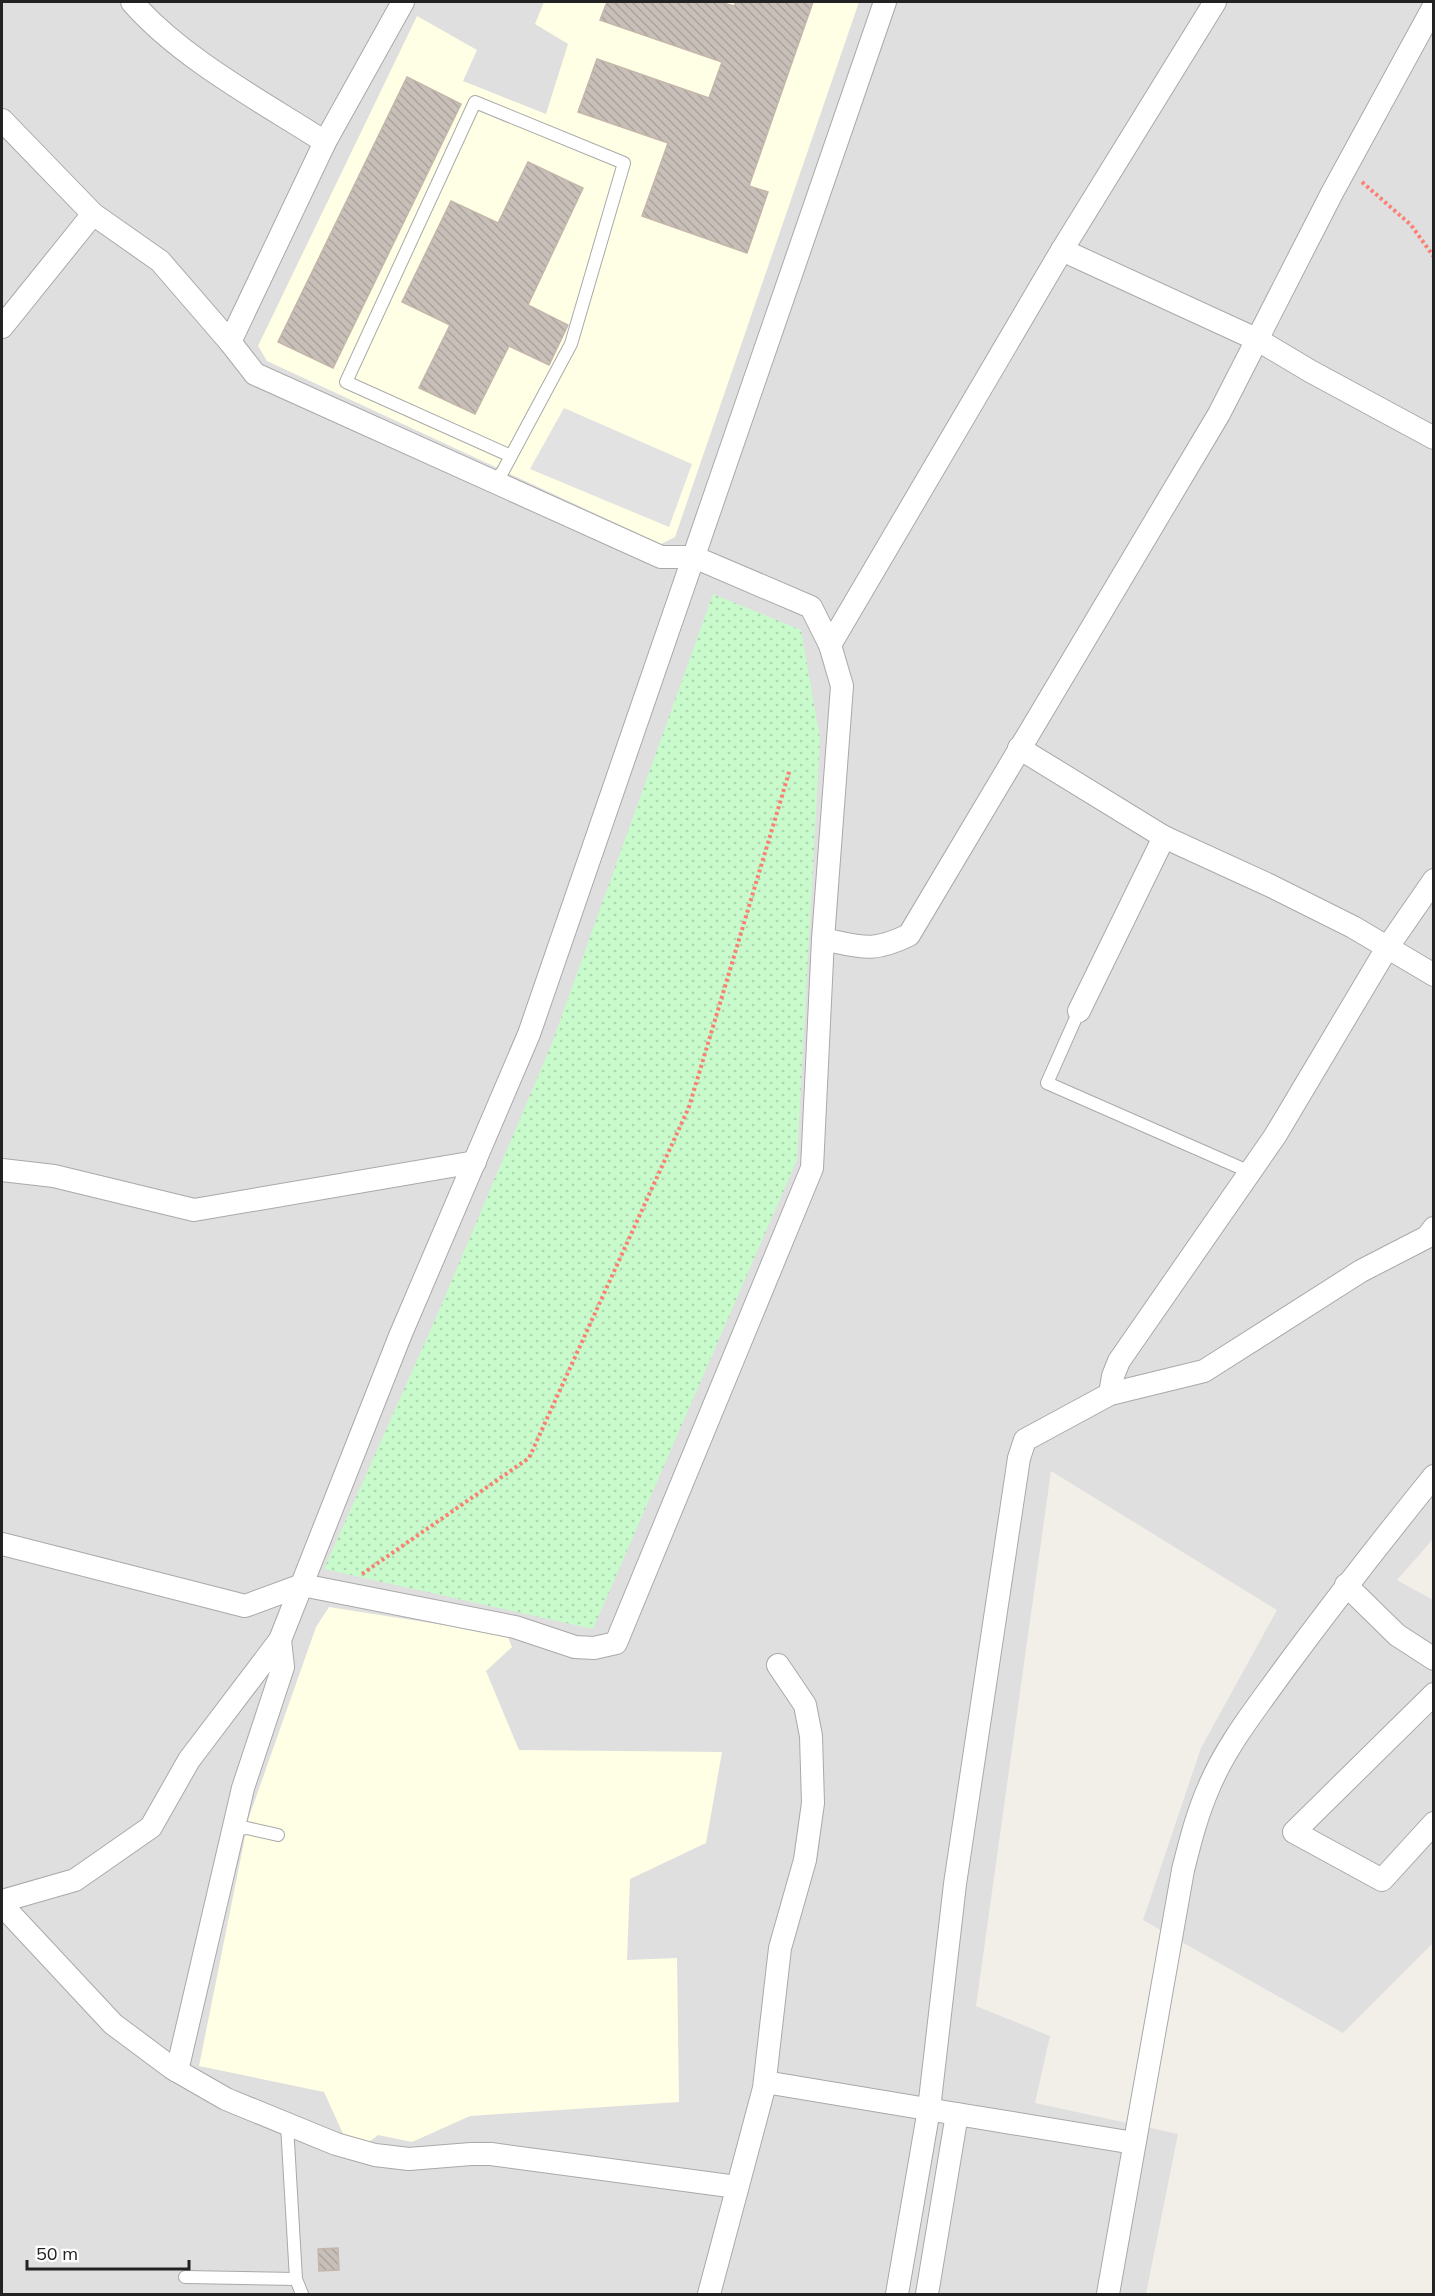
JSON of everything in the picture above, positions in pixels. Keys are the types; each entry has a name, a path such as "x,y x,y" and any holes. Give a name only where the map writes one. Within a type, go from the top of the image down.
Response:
{"street":[{"path":"132,2 186,52 325,142"},
{"path":"230,342 325,142 403,2"},
{"path":"737,2187 491,2154 409,2159 375,2155 336,2144 226,2099 177,2071 113,2024 2,1903 75,1880 150,1827 189,1760 280,1640 400,1336 530,1034 885,2"},
{"path":"830,645 1062,250 1215,2"},
{"path":"823,939 866,948 888,945 909,934 1218,414 1345,168 1434,6"},
{"path":"2,120 93,214 160,261 255,374 662,557 694,557 811,607 830,645 842,686 823,939 812,1168 616,1643 594,1648 574,1647 514,1628 302,1585 245,1606 2,1544"},
{"path":"2,327 93,214"},
{"path":"1062,250 1258,340 1434,438"},
{"path":"1019,748 1164,837 1353,927 1434,975"},
{"path":"1079,1011 1164,837"},
{"path":"1110,1394 1113,1376 1119,1361 1275,1136 1387,948 1434,880"},
{"path":"2,1170 54,1176 194,1210 475,1162"},
{"path":"897,2295 929,2109 956,1884 1019,1458 1025,1440 1110,1394 1204,1371 1361,1270 1427,1237 1434,1227"},
{"path":"1108,2295 1183,1870 1194,1827 1209,1786 1226,1753 1249,1718 1346,1585 1434,1476"},
{"path":"1346,1585 1397,1635 1434,1659"},
{"path":"177,2071 243,1788 284,1667 280,1640"},
{"path":"709,2295 765,2082 780,1948 805,1860 813,1803 812,1736 805,1705 778,1665"},
{"path":"1434,1694 1294,1832 1382,1880 1434,1823"},
{"path":"765,2082 1134,2143"},
{"path":"927,2295 957,2114"}],"lane":[{"path":"494,482 503,471 571,344 624,163 475,102 346,382 511,456"},
{"path":"1079,1011 1047,1083 1250,1172"},
{"path":"233,1828 247,1828 278,1835"},
{"path":"287,2124 296,2279 302,2295"},
{"path":"184,2277 296,2279"}],"path":[{"path":"1345,168 1411,225 1434,257"},
{"path":"358,1577 530,1458 689,1107 789,769"}],"shaded area":[{"path":"2,2 1433,2 1434,1538 1397,1580 1433,1600 1433,1943 1343,2033 1143,1920 1201,1748 1277,1610 1051,1471 976,2006 1050,2036 1035,2103 1178,2134 1146,2294 2,2294"},
{"path":"544,2 859,2 675,537 661,544 267,361 258,346 417,16 477,50 463,81 546,114 568,44 535,24"},
{"path":"564,408 692,464 669,527 530,469"},
{"path":"329,1607 507,1635 512,1647 486,1671 519,1750 722,1752 706,1843 630,1879 627,1960 677,1958 679,2102 470,2116 412,2142 378,2135 365,2145 345,2138 324,2092 199,2066 249,1817 316,1627"}],"green space":[{"path":"713,594 801,630 820,738 797,1160 593,1629 324,1569 438,1313 552,1043"}],"building":[{"path":"607,2 720,2 734,6 736,2 813,2 749,186 768,192 747,253 642,216 668,143 578,112 597,59 709,98 722,62 600,20"},
{"path":"407,77 461,104 333,368 278,342"},
{"path":"528,162 583,188 528,305 568,325 549,365 509,346 475,414 419,388 450,325 402,302 451,201 498,223"},
{"path":"338,2248 339,2270 319,2271 318,2249"}]}
